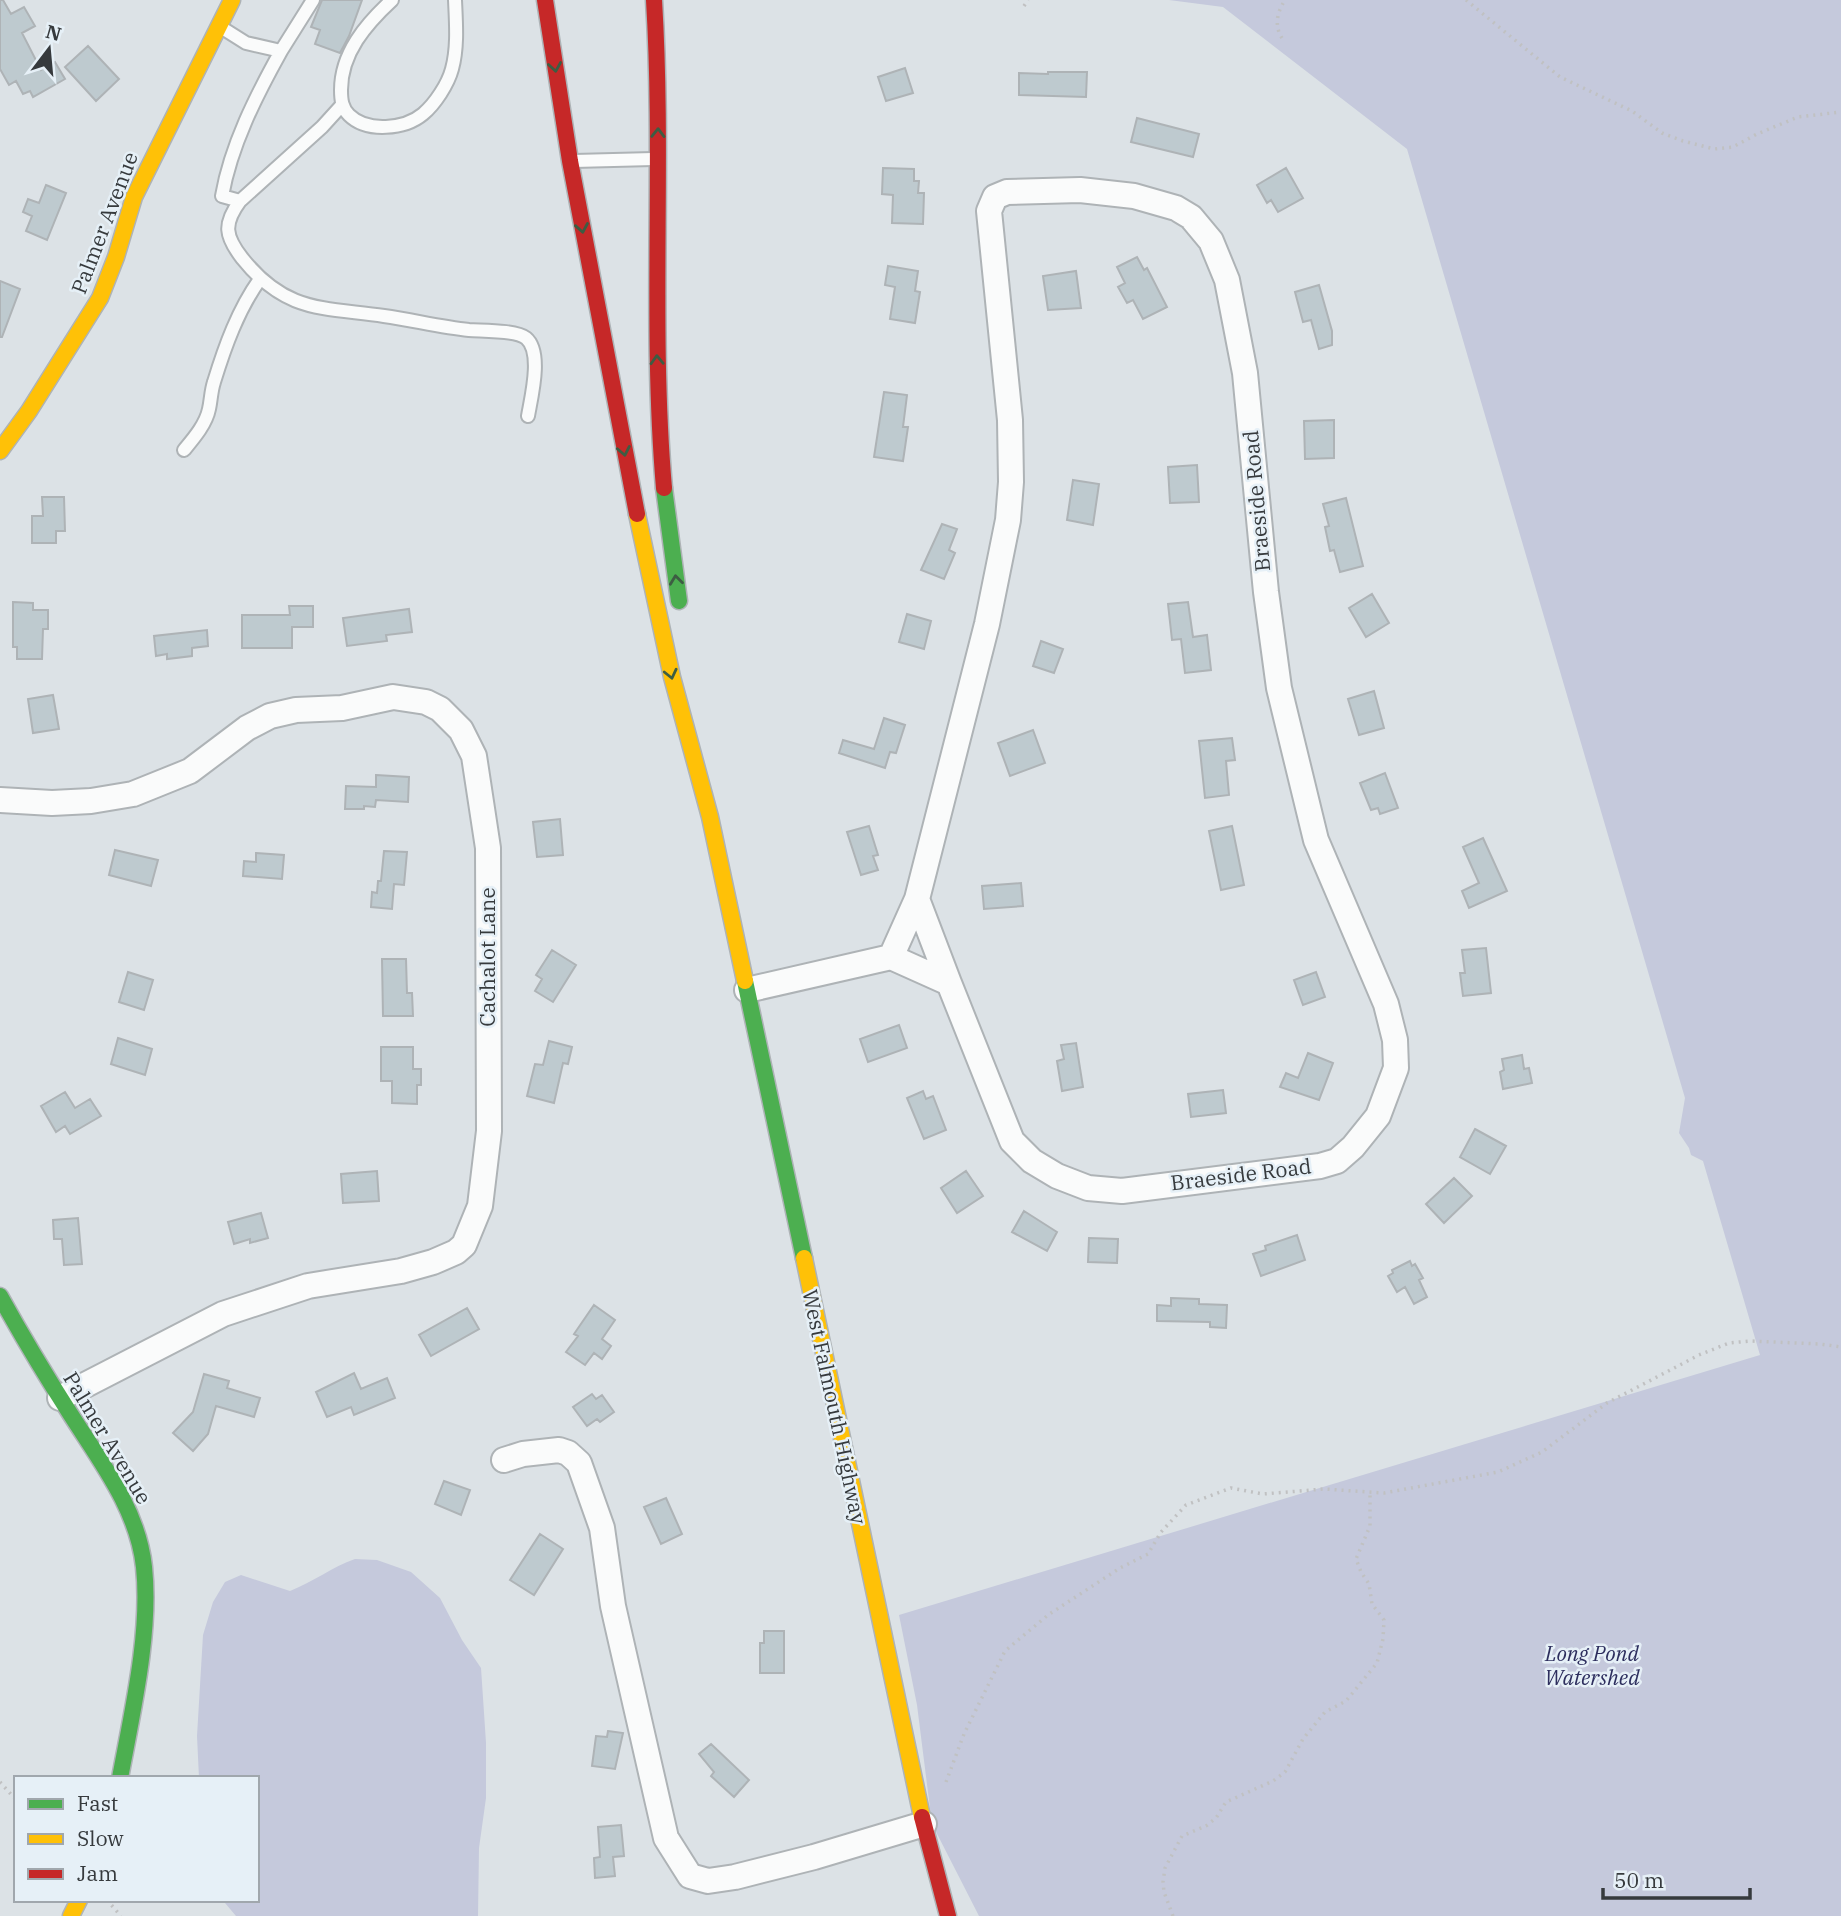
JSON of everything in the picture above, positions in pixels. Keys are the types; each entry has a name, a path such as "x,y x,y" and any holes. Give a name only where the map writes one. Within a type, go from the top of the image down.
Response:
{"main road":[{"name":"Palmer Avenue","path":"0,450 29,411 100,298 134,197 232,0"},
{"path":"545,0 570,161 627,468 672,677 710,817"},
{"path":"654,0 659,92 656,306 661,453 681,617"},
{"path":"693,695 710,817"},
{"name":"West Falmouth Highway","path":"710,817 924,1824 948,1916"},
{"name":"Palmer Avenue","path":"0,1296 122,1498 137,1533 144,1566 146,1611 120,1776"}],"street":[{"name":"Braeside Road","path":"891,957 917,899 987,624 1008,520 1011,482 1010,420 989,211 995,197 1007,192 1080,190 1134,196 1176,208 1191,217 1211,241 1227,280 1245,373 1266,592 1279,688 1316,841 1386,1004 1395,1040 1396,1068 1378,1116 1353,1147 1337,1161 1320,1166 1122,1191 1088,1188 1057,1176 1032,1161 1013,1141 917,899"},
{"name":"Cachalot Lane","path":"0,800 52,803 91,801 133,794 190,771 247,728 270,716 296,710 342,708 393,697 426,702 440,709 461,730 474,756 488,848 489,1131 480,1206 464,1245 456,1252 433,1262 401,1271 308,1286 223,1314 60,1398"},
{"path":"747,990 891,957 949,983"},
{"path":"504,1460 523,1454 559,1450 568,1452 579,1463 602,1528 612,1606 666,1838 690,1875 708,1881 735,1877 924,1824"}],"lane":[{"path":"240,201 222,196 225,175 259,91 313,0"},
{"path":"392,0 361,34 346,58 341,87 342,105 349,116 372,127 396,126 422,115 438,96 451,73 456,51 455,0"},
{"path":"218,26 246,43 281,51"},
{"path":"342,105 322,127 240,201 230,219 230,242 260,279 289,299 328,311 383,316 449,328 512,333 526,338 533,348 535,366 528,416"},
{"path":"570,161 658,159"},
{"path":"184,450 209,412 213,386 226,345 248,296 260,279"}],"path":[{"path":"1024,6 1028,0"},
{"path":"1282,38 1276,30 1279,9 1285,0"},
{"path":"1466,0 1560,78 1632,111 1662,134 1683,141 1714,149 1733,147 1798,117 1841,112"},
{"path":"943,1789 964,1734 1004,1651 1048,1615 1120,1568 1148,1554 1161,1532 1186,1505 1231,1488 1263,1494 1324,1489 1370,1494 1447,1483 1498,1472 1542,1452 1607,1403 1699,1355 1729,1343 1820,1343 1841,1347"},
{"path":"1173,1916 1163,1882 1165,1868 1182,1836 1206,1826 1216,1818 1226,1802 1273,1781 1285,1772 1303,1738 1325,1712 1346,1701 1377,1663 1384,1620 1372,1604 1369,1584 1356,1559 1370,1526 1370,1494"},
{"path":"0,1782 14,1798"},
{"path":"109,1902 121,1916"}],"green space":[{"name":"Long Pond Watershed","path":"1169,0 1841,0 1841,1916 979,1916 932,1824 917,1705 899,1615 1760,1355 1703,1161 1691,1155 1679,1133 1685,1098 1407,149 1223,7"},
{"path":"355,1559 377,1560 411,1572 440,1598 462,1640 481,1668 486,1743 486,1798 479,1848 478,1916 236,1916 225,1903 259,1902 259,1776 199,1776 197,1736 203,1635 213,1602 225,1582 241,1575 290,1591"}],"building":[{"path":"0,0 3,0 11,14 24,7 35,26 22,33 41,70 55,62 65,79 33,97 30,91 23,94 16,81 9,85 0,69"},
{"path":"322,0 362,0 340,53 315,44 320,30 311,27"},
{"path":"88,46 119,79 96,101 65,67"},
{"path":"905,68 913,93 886,101 878,77"},
{"path":"1087,72 1086,97 1019,95 1019,73"},
{"path":"1137,118 1199,134 1193,157 1131,142"},
{"path":"883,168 914,169 914,181 919,181 918,193 924,193 923,224 892,223 893,195 882,194"},
{"path":"1286,168 1303,198 1278,212 1271,200 1267,203 1257,185"},
{"path":"46,185 66,193 47,240 26,231 32,216 23,212 28,199 39,203"},
{"path":"1137,257 1144,270 1147,268 1167,307 1143,319 1133,300 1127,303 1118,287 1125,283 1117,267"},
{"path":"888,266 918,271 915,291 920,292 915,323 890,319 895,287 885,285"},
{"path":"1076,271 1081,308 1048,310 1043,276"},
{"path":"0,281 20,289 2,337 0,337"},
{"path":"1319,285 1332,331 1332,345 1319,349 1311,320 1303,322 1295,292"},
{"path":"884,392 907,395 903,427 908,427 903,461 874,457"},
{"path":"1334,420 1334,458 1305,459 1304,421"},
{"path":"1197,465 1199,502 1170,503 1168,467"},
{"path":"1073,480 1099,484 1093,525 1067,520"},
{"path":"42,497 64,497 65,531 56,531 56,543 32,543 32,516 43,516"},
{"path":"1346,498 1363,566 1340,572 1334,550 1330,551 1325,527 1329,526 1323,504"},
{"path":"942,524 957,529 949,550 955,553 944,579 921,570"},
{"path":"1372,594 1389,623 1366,637 1349,608"},
{"path":"13,602 33,603 33,610 48,610 48,629 43,629 42,659 17,659 17,647 13,647"},
{"path":"1188,602 1193,637 1207,635 1211,670 1185,673 1181,639 1172,640 1168,604"},
{"path":"289,606 313,606 313,627 292,627 292,648 242,648 242,615 290,615"},
{"path":"409,609 412,632 386,635 387,641 347,646 343,618"},
{"path":"907,614 931,621 924,649 899,642"},
{"path":"207,630 208,646 192,648 192,656 167,659 167,654 156,656 154,636"},
{"path":"1041,641 1063,649 1054,673 1033,666"},
{"path":"1374,691 1384,728 1359,735 1348,699"},
{"path":"53,695 59,729 33,733 28,699"},
{"path":"884,718 905,725 896,753 890,752 885,768 839,753 843,740 874,749"},
{"path":"1033,730 1045,763 1010,776 998,743"},
{"path":"1232,738 1235,760 1226,761 1229,795 1205,798 1199,741"},
{"path":"1385,773 1398,808 1380,814 1378,808 1371,810 1360,783"},
{"path":"376,775 409,777 408,802 376,800 375,807 345,809 346,786 376,787"},
{"path":"560,819 563,855 537,857 533,822"},
{"path":"869,826 878,855 873,856 878,870 861,875 847,832"},
{"path":"1232,826 1244,885 1221,890 1209,831"},
{"path":"1483,838 1507,891 1469,908 1462,891 1479,883 1463,847"},
{"path":"115,850 158,860 151,886 109,875"},
{"path":"384,851 407,852 404,885 394,884 392,909 371,907 372,892 377,893 378,881 381,881"},
{"path":"256,853 284,855 282,879 243,876 244,861 256,862"},
{"path":"1021,883 1023,906 984,909 982,886"},
{"path":"1486,948 1491,993 1463,996 1460,973 1465,973 1462,950"},
{"path":"552,950 576,965 553,1002 535,991 542,979 536,975"},
{"path":"382,959 406,959 407,993 412,993 413,1016 383,1016"},
{"path":"128,972 153,980 144,1010 119,1002"},
{"path":"1316,972 1325,997 1303,1005 1294,980"},
{"path":"899,1025 907,1048 868,1062 860,1039"},
{"path":"118,1038 152,1049 145,1075 111,1064"},
{"path":"549,1041 572,1047 568,1064 563,1063 554,1103 527,1096 535,1064 543,1065"},
{"path":"1076,1043 1083,1087 1062,1091 1057,1061 1064,1059 1061,1045"},
{"path":"381,1047 413,1047 413,1069 421,1069 421,1085 417,1085 417,1104 392,1103 392,1081 381,1081"},
{"path":"1308,1053 1333,1063 1319,1100 1280,1087 1286,1073 1298,1078"},
{"path":"1522,1055 1524,1069 1529,1068 1532,1083 1503,1089 1500,1072 1504,1070 1502,1059"},
{"path":"1223,1090 1226,1113 1191,1117 1188,1094"},
{"path":"923,1091 926,1099 933,1096 946,1130 924,1139 907,1098"},
{"path":"65,1092 75,1108 90,1099 101,1116 70,1134 65,1126 56,1132 41,1106"},
{"path":"1475,1129 1506,1146 1490,1174 1460,1157"},
{"path":"377,1171 379,1201 343,1203 341,1174"},
{"path":"966,1171 983,1196 957,1213 941,1188"},
{"path":"1454,1178 1472,1196 1444,1223 1426,1204"},
{"path":"1024,1211 1057,1232 1047,1251 1012,1232"},
{"path":"261,1213 268,1238 250,1243 250,1239 234,1244 228,1222"},
{"path":"78,1218 82,1264 64,1265 62,1239 54,1239 53,1220"},
{"path":"1297,1235 1305,1260 1261,1276 1253,1254 1266,1250 1265,1246"},
{"path":"1089,1238 1118,1239 1117,1263 1088,1262"},
{"path":"1410,1261 1412,1266 1415,1264 1423,1278 1419,1280 1427,1297 1414,1304 1405,1287 1397,1292 1388,1276 1393,1273 1392,1270"},
{"path":"1171,1298 1199,1299 1199,1304 1227,1305 1226,1328 1210,1327 1210,1322 1157,1321 1157,1305 1171,1306"},
{"path":"594,1305 615,1320 602,1339 611,1346 602,1359 594,1353 585,1365 566,1352 578,1336 574,1334"},
{"path":"467,1308 479,1329 431,1356 419,1335"},
{"path":"354,1373 361,1389 387,1378 395,1398 354,1415 351,1407 327,1417 316,1392"},
{"path":"204,1374 229,1381 227,1388 260,1398 254,1417 216,1406 208,1434 193,1451 173,1433 193,1412"},
{"path":"592,1394 596,1399 602,1395 614,1412 600,1422 597,1419 587,1426 573,1407"},
{"path":"444,1481 470,1490 461,1515 435,1504"},
{"path":"666,1498 682,1534 661,1544 644,1507"},
{"path":"540,1534 563,1549 534,1595 510,1580"},
{"path":"764,1631 784,1631 784,1673 760,1673 760,1643 764,1643"},
{"path":"608,1731 623,1733 615,1769 592,1766 596,1736 607,1737"},
{"path":"711,1744 749,1780 734,1797 711,1776 714,1772 699,1754"},
{"path":"621,1825 624,1856 613,1857 615,1876 595,1878 594,1858 600,1857 598,1827"}],"traffic: fast":[{"path":"664,488 679,601"},
{"path":"745,981 804,1258"},
{"path":"0,1296 43,1371 117,1487 140,1546 145,1592 143,1646 120,1776"}],"traffic: slow":[{"path":"0,451 29,411 100,298 134,197 232,0"},
{"path":"637,514 672,677 710,817 745,981"},
{"path":"804,1258 922,1817"},
{"path":"71,1916 78,1902"}],"traffic: jam":[{"path":"545,0 570,161 637,514"},
{"path":"654,0 658,122 658,366 664,488"},
{"path":"922,1817 948,1916"}]}
